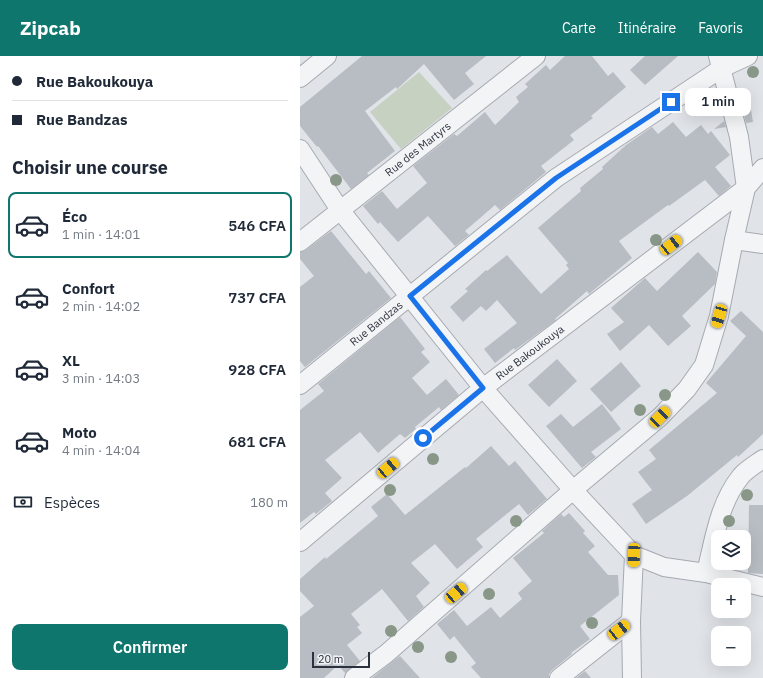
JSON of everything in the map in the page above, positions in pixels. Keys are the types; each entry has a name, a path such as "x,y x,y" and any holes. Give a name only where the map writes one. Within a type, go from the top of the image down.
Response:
{"street":[{"path":"300,78 328,56"},
{"name":"Rue des Martyrs","path":"300,242 536,56"},
{"name":"Rue Bandzas","path":"300,385 556,178 720,62 748,56"},
{"path":"354,678 386,654 573,490 660,417 687,390 704,365 719,316 746,188 739,137 720,62"},
{"path":"300,150 340,210 483,388 573,490 634,555 664,567 706,573 763,587"},
{"name":"Rue Bakoukouya","path":"300,542 483,388 746,188 763,168"},
{"path":"734,240 763,244"},
{"path":"706,573 718,524 729,494 742,475 763,459"},
{"path":"632,678 631,621 634,555"},
{"path":"559,678 631,621"}],"green space":[{"path":"419,72 452,108 401,149 370,112"}],"building":[{"path":"362,56 486,56 465,73 474,84 454,100 424,64 397,89 396,87 365,111 395,151 367,173 369,175 351,189 318,146 317,147 300,126 300,107"},
{"path":"565,56 592,56 608,76 613,72 626,87 591,116 593,118 570,135 574,140 541,166 546,172 500,210 495,205 465,231 469,235 455,246 428,216 398,242 380,222 378,224 363,206 382,191 397,209 427,183 413,166 454,134 457,136 485,112 495,125 519,102 516,97 528,87 525,84 546,65 550,70"},
{"path":"645,56 678,56 645,85 630,70"},
{"path":"749,97 753,122 746,123 740,98"},
{"path":"724,121 726,127 714,129"},
{"path":"673,122 686,137 701,125 708,134 711,131 730,155 715,167 731,186 719,196 705,180 619,241 632,258 589,294 587,291 555,319 556,320 515,350 514,348 495,363 484,349 517,323 497,300 486,311 481,306 463,322 450,307 468,291 465,289 486,270 487,271 507,255 541,294 569,269 566,265 568,263 538,228 581,191 580,188 603,169 602,167 626,145 652,127 658,134"},
{"path":"331,231 366,274 369,271 391,298 305,367 300,361 300,287 314,276 300,259 300,252 306,250"},
{"path":"698,252 717,272 715,284 682,316 691,326 668,346 649,325 620,351 607,334 624,322 611,308 645,278 657,291"},
{"path":"741,311 763,332 763,434 738,457 737,455 687,496 646,524 632,504 652,490 638,472 656,459 649,450 717,393 706,383 746,336 730,321"},
{"path":"400,317 425,349 421,352 430,362 412,378 427,395 446,379 459,395 441,410 439,407 415,427 416,429 405,438 400,434 378,453 360,432 325,460 342,478 325,493 332,501 316,514 314,512 300,523 300,410 324,391 318,384"},
{"path":"557,359 577,381 549,407 528,385"},
{"path":"621,362 641,386 611,412 590,389"},
{"path":"602,404 621,429 591,452 596,457 582,468 546,426 561,414 573,427"},
{"path":"491,446 509,466 515,461 547,499 528,515 519,504 476,539 483,547 457,569 435,544 411,563 430,583 416,596 424,607 408,621 382,589 351,614 360,625 357,627 362,633 347,645 360,661 345,673 338,665 324,678 300,678 300,617 314,606 300,591 300,579 325,557 326,559 378,516 371,507 387,494 405,515 465,467 466,468"},
{"path":"749,505 763,505 763,574 748,573 748,570 751,570 751,530 749,530"},
{"path":"569,513 585,531 583,533 595,546 588,552 608,575 618,575 619,595 580,626 590,639 552,670 549,674 549,678 481,678 471,667 476,663 454,636 450,640 437,624 454,610 467,626 491,607 500,618 522,599 518,593 532,581 513,558 544,533 542,531 561,514 564,517"},
{"path":"400,656 420,678 372,678 392,662"},
{"path":"585,671 591,678 576,678"}],"route":[{"path":"423,438 483,388 410,296 556,178 671,102"}]}
